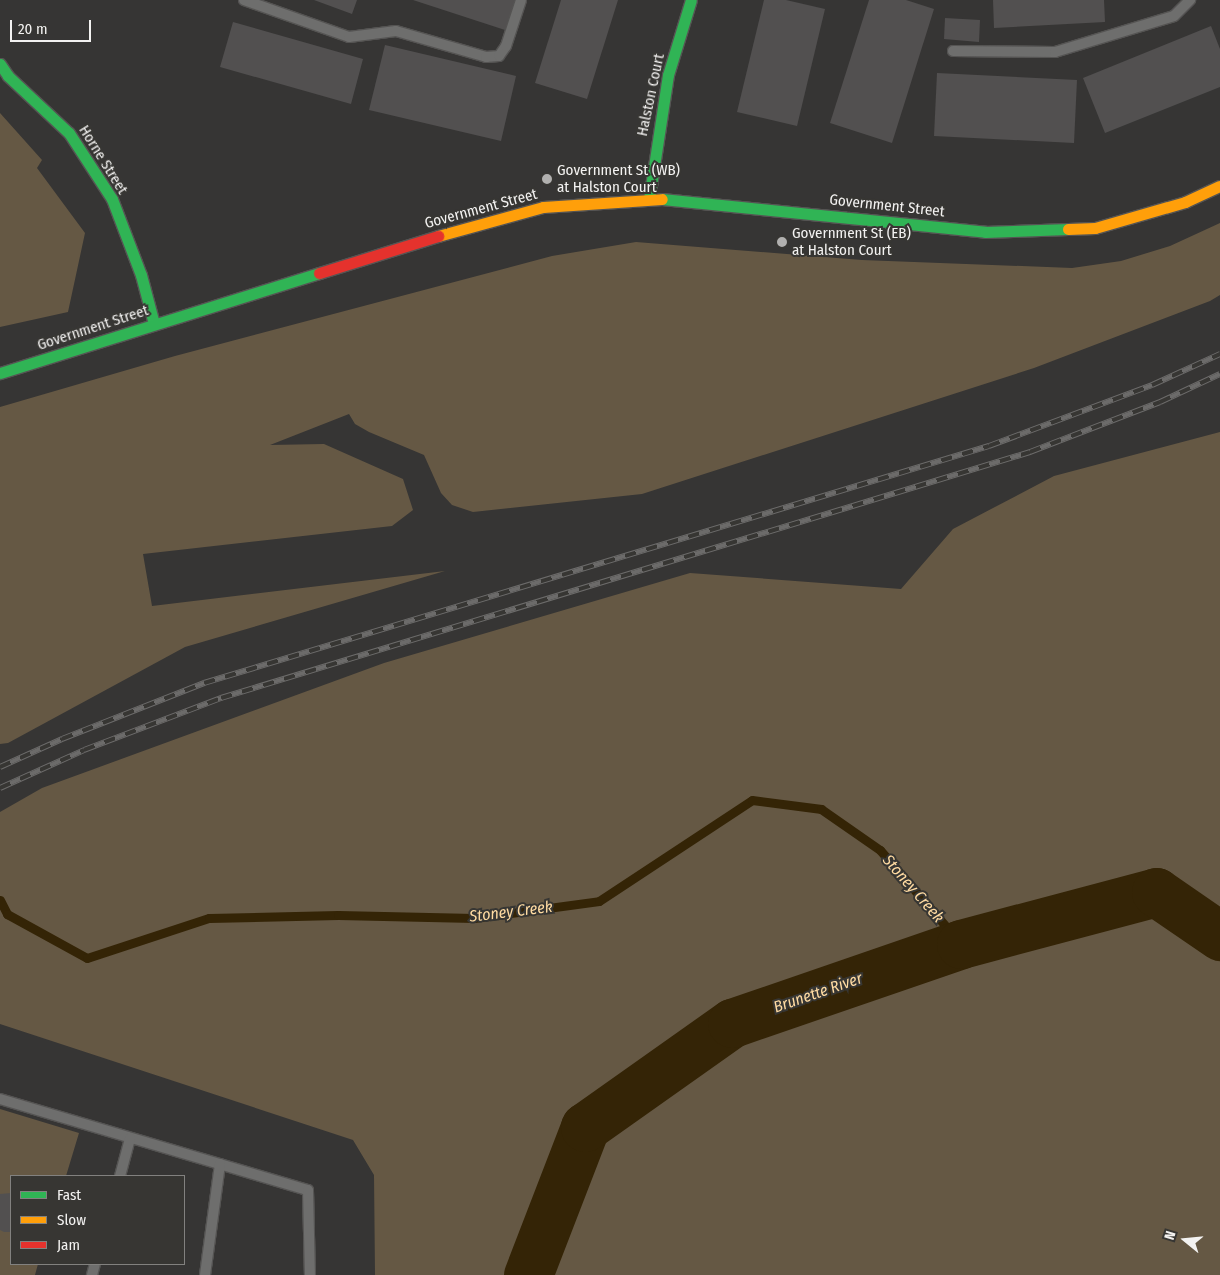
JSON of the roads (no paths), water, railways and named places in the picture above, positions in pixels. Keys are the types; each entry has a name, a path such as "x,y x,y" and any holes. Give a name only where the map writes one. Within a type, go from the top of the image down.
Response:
{"street":[{"name":"Halston Court","path":"649,199 668,75 691,0"},
{"name":"Horne Street","path":"0,64 8,76 69,133 112,199 141,275 154,324"},
{"name":"Government Street","path":"0,373 414,243 543,207 649,199 687,200 985,232 1095,228 1185,202 1220,186"}],"lane":[{"path":"244,0 349,37 396,31 486,57 499,56 506,46 521,0"},
{"path":"953,51 1055,52 1174,16 1190,0"},
{"path":"0,1100 308,1190 310,1275"},
{"path":"120,1175 130,1138"},
{"path":"205,1275 220,1164"}],"waterway":[{"name":"Stoney Creek","path":"0,900 7,914 87,958 209,918 338,915 474,918 599,901 752,800 821,809 880,850 961,944"},
{"name":"Brunette River","path":"528,1275 585,1127 732,1023 961,944 1156,892 1220,936"}],"railway":[{"path":"0,767 62,739 204,683 989,446 1152,385 1220,354"},
{"path":"0,788 84,750 221,698 1030,452 1160,402 1220,374"}],"place":[{"name":"Government St (WB) at Halston Court","path":"547,179"},
{"name":"Government St (EB) at Halston Court","path":"782,242"}]}
